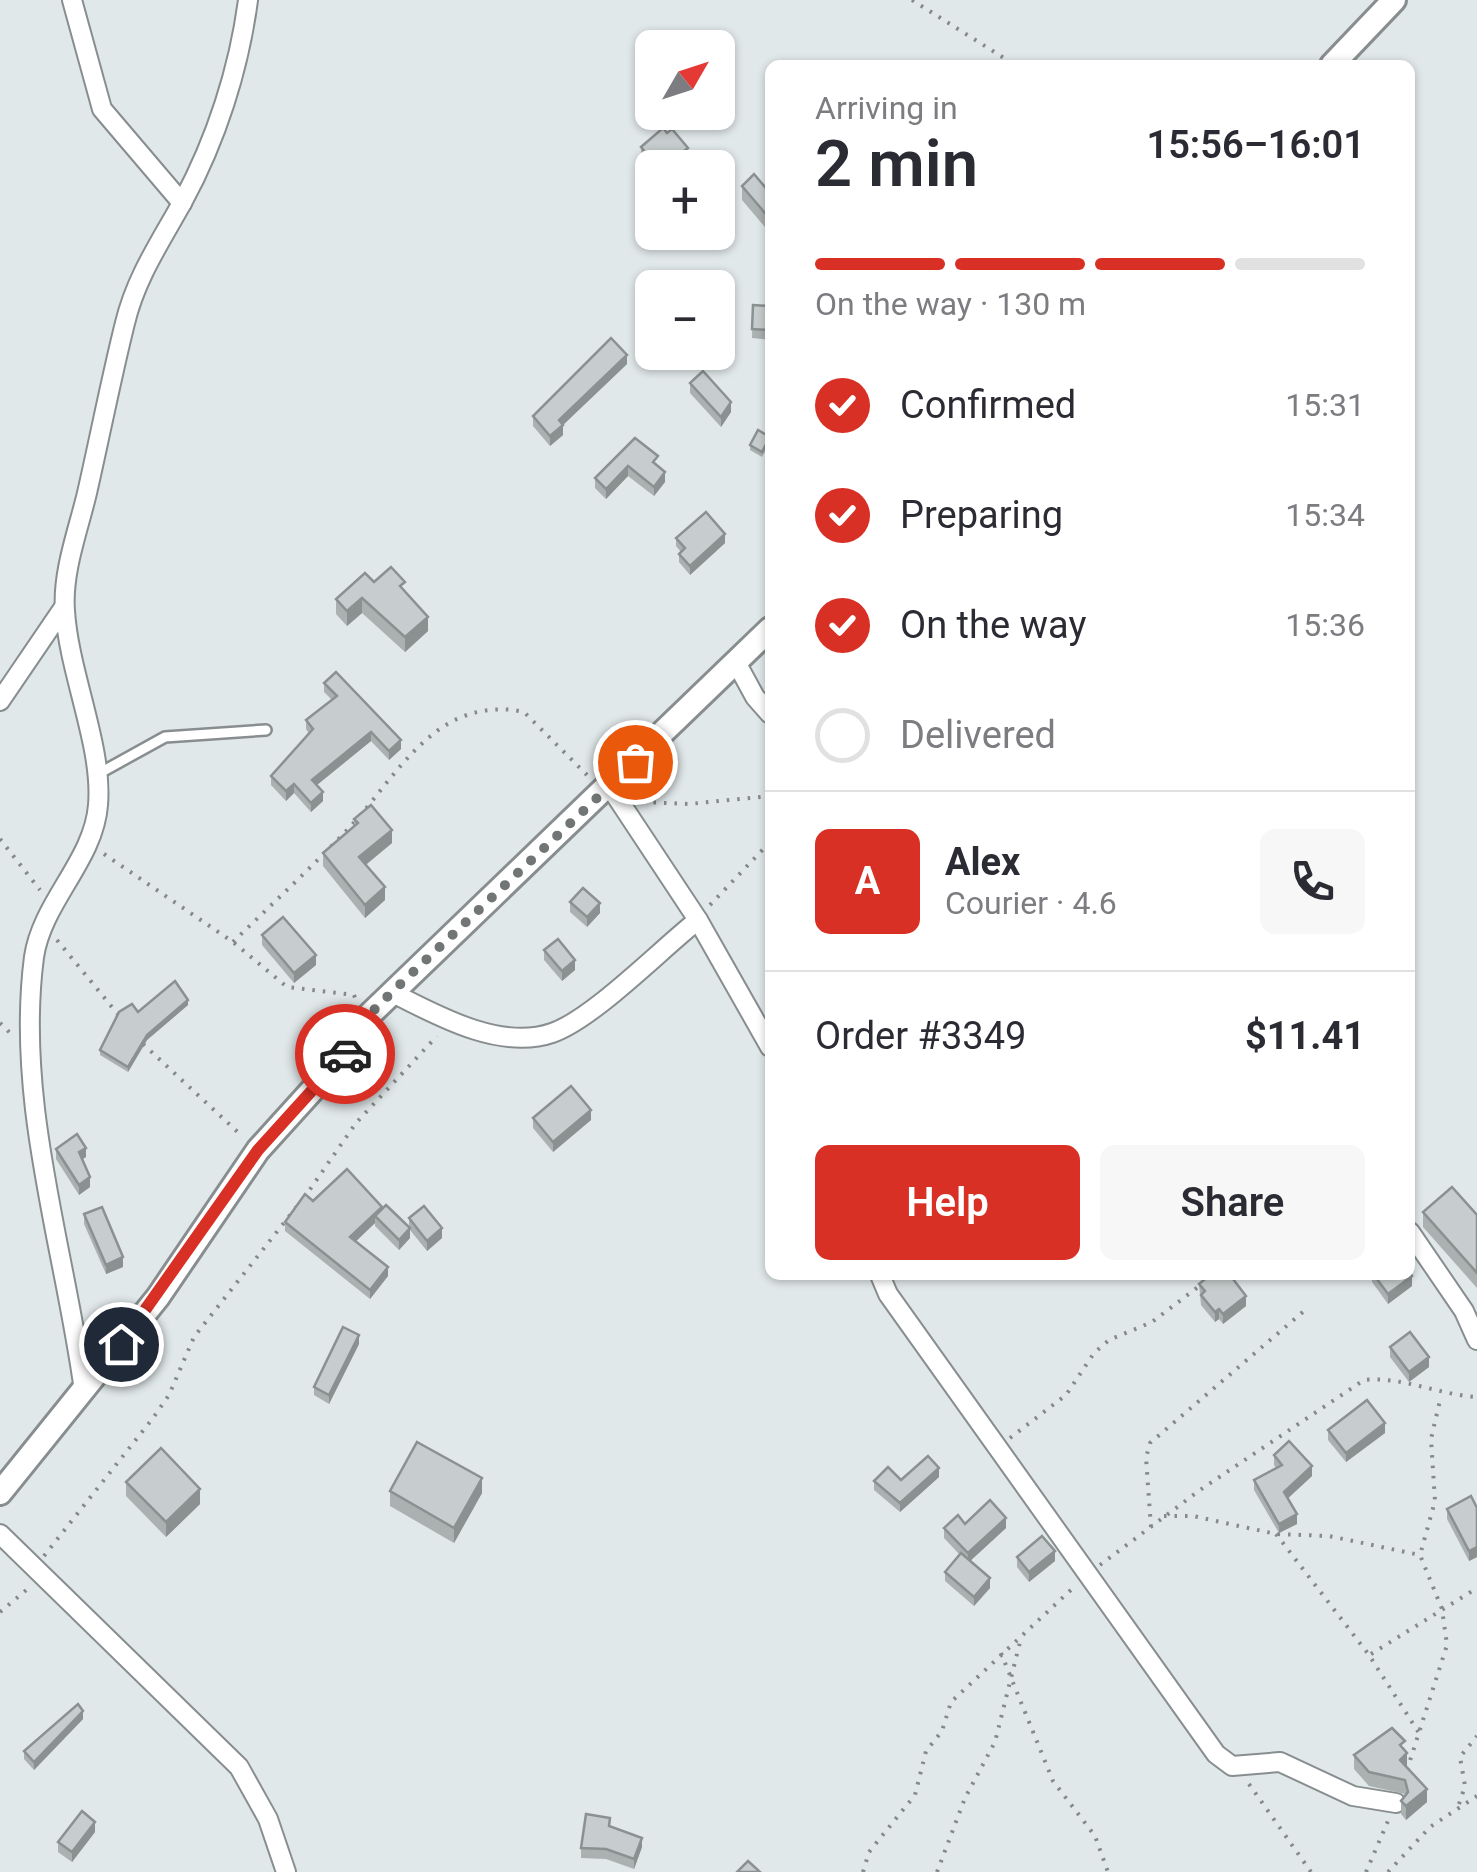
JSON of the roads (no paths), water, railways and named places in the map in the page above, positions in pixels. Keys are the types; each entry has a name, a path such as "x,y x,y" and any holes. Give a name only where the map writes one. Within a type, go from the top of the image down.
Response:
{"street":[{"path":"72,0 102,109 182,202"},
{"path":"84,1391 76,1319 56,1250 33,1068 33,974 47,920 95,828 98,774 80,702 64,607 66,585 125,320 143,270 182,202 228,89 248,0"},
{"path":"1337,60 1394,0"},
{"path":"0,701 64,607"},
{"path":"0,1493 158,1297 258,1150 345,1054 364,1020 611,796 765,634"},
{"path":"736,662 765,709"},
{"path":"611,796 698,920 765,1037"},
{"path":"392,992 452,1023 524,1036 551,1034 583,1016 698,920"},
{"path":"1415,1239 1464,1312 1477,1340"},
{"path":"882,1280 888,1294 1194,1727 1232,1766 1280,1762 1353,1796 1396,1803"},
{"path":"0,1534 239,1767 268,1819 286,1872"}],"lane":[{"path":"98,774 165,737 266,730"}]}
